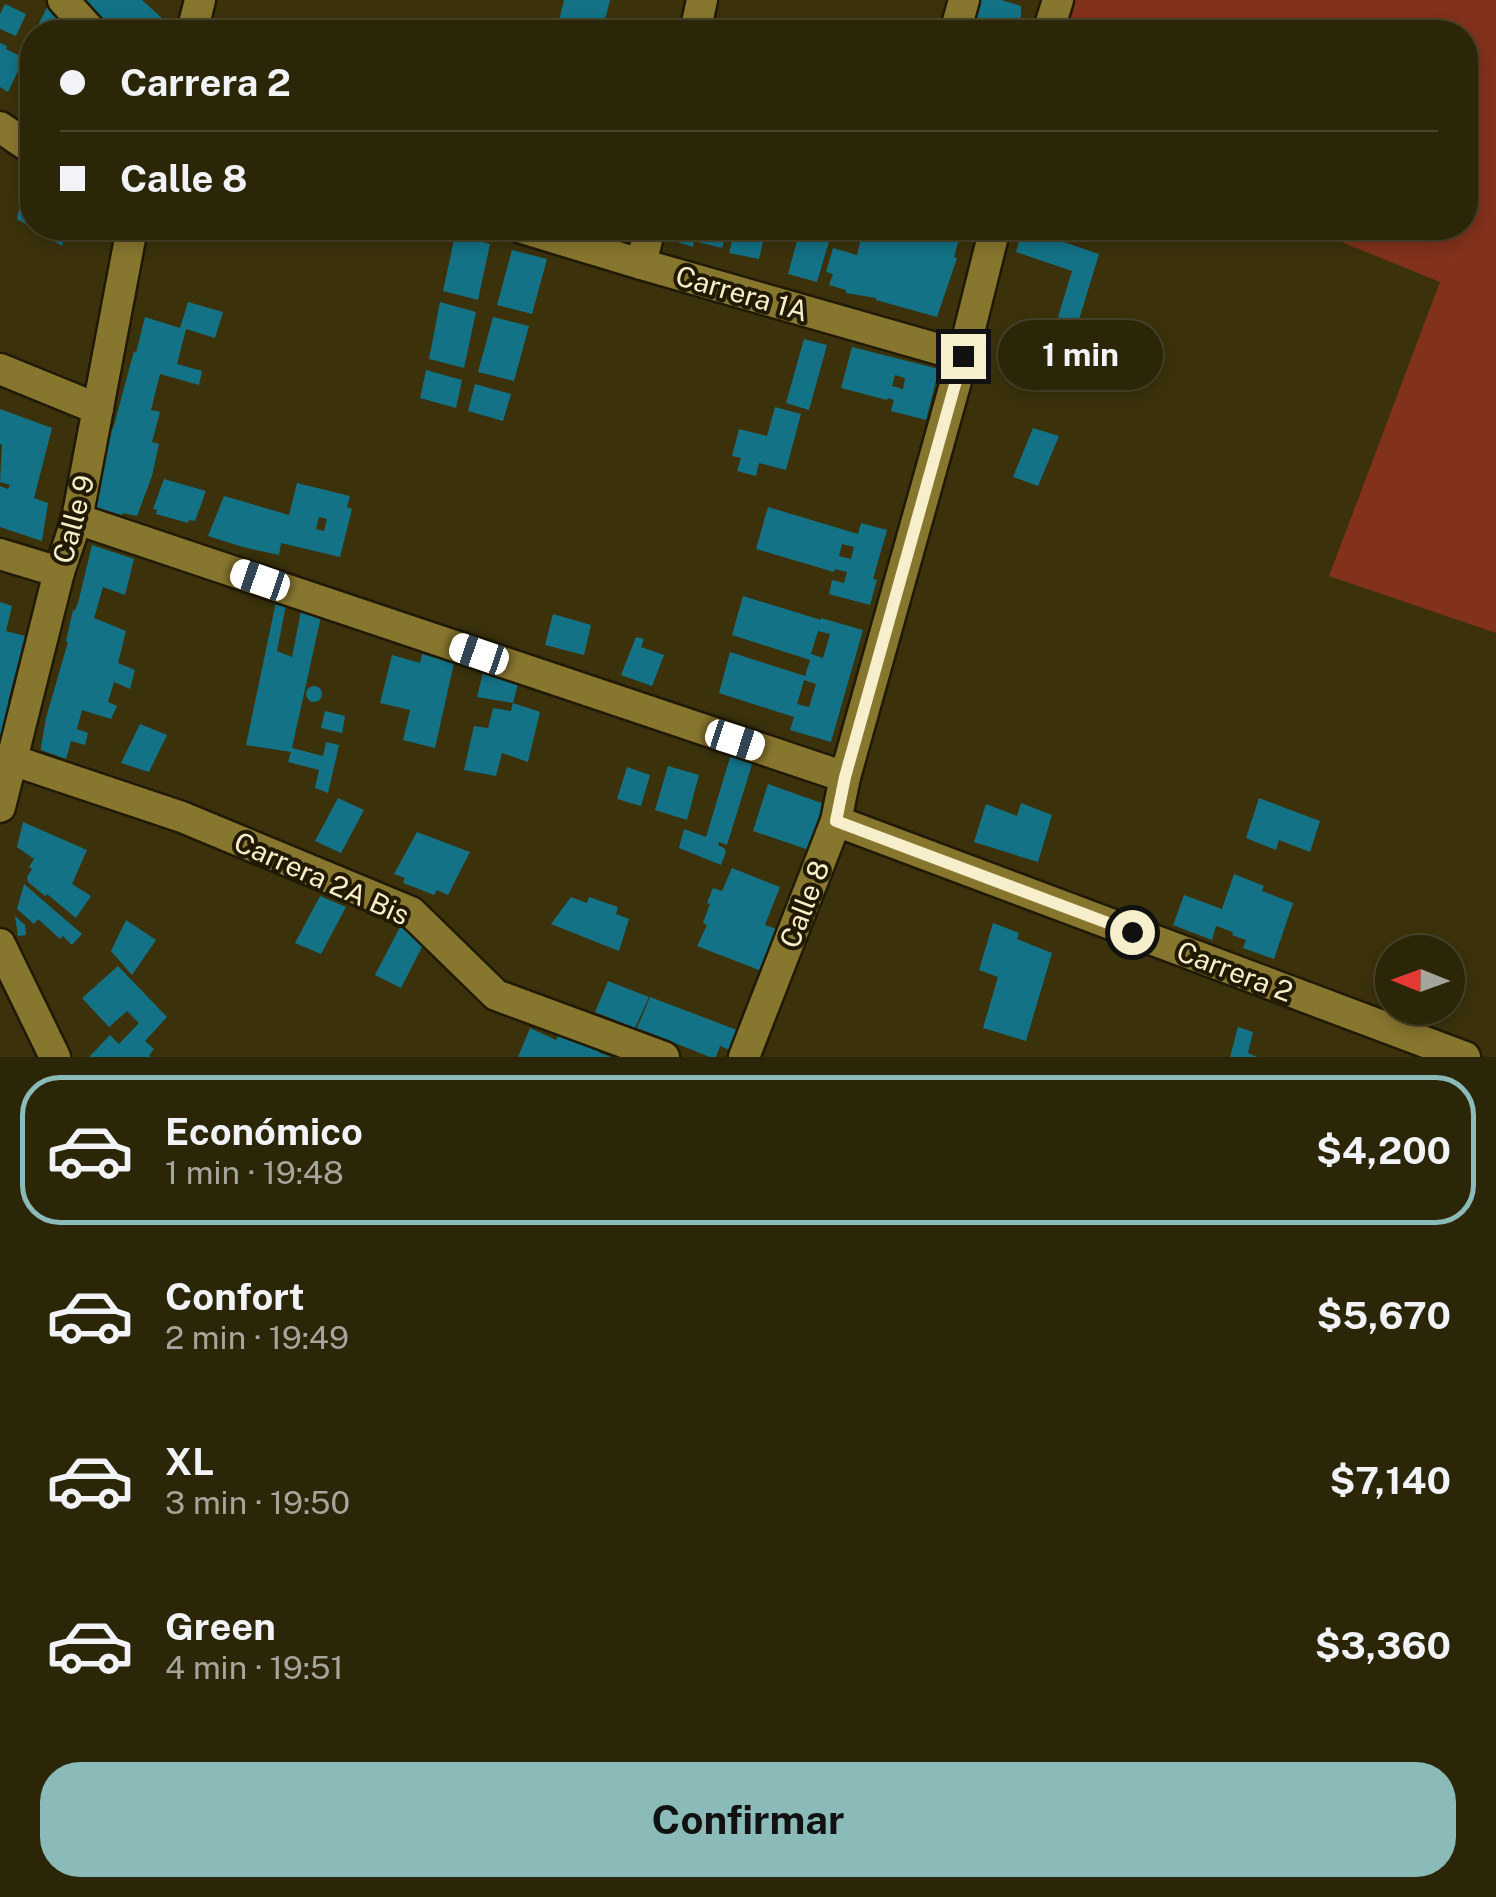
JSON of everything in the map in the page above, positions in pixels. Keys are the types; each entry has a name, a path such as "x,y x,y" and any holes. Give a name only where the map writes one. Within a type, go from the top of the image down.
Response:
{"street":[{"path":"63,0 81,20"},
{"name":"Calle 9","path":"0,808 77,518 130,240"},
{"name":"Carrera 1A","path":"562,240 963,356"},
{"path":"641,264 647,240"},
{"name":"Calle 8","path":"744,1057 836,821 993,240"},
{"path":"0,369 98,410"},
{"path":"77,518 845,777"},
{"path":"0,554 60,572"},
{"name":"Carrera 2A Bis","path":"12,760 182,817 411,912 496,995 664,1057"},
{"name":"Carrera 2","path":"836,821 1465,1057"},
{"path":"0,944 56,1057"}],"shaded area":[{"path":"1075,0 1496,0 1496,633 1329,576 1440,282 1337,240 1478,240 1478,20 1068,20"}],"building":[{"path":"142,0 164,20 97,20 84,2"},
{"path":"564,0 610,0 605,20 559,20"},
{"path":"971,0 1001,0 1021,6 1019,20 966,20"},
{"path":"49,3 65,20 41,20"},
{"path":"5,4 26,14 16,36 0,29"},
{"path":"0,43 20,56 20,66 8,92 0,87"},
{"path":"454,240 490,244 478,300 443,291"},
{"path":"678,240 724,240 722,248 694,241 693,247"},
{"path":"732,240 764,240 759,259 729,253"},
{"path":"829,240 817,282 788,274 797,241"},
{"path":"861,240 959,240 954,257 957,258 937,317 829,285 833,274 826,272 833,248 857,255"},
{"path":"1020,240 1058,240 1099,254 1078,323 1058,317 1072,271 1016,252"},
{"path":"512,250 547,259 532,314 497,305"},
{"path":"188,302 223,312 215,338 186,329 177,364 202,371 199,385 160,374 151,410 160,412 152,442 159,444 137,516 94,507 145,317 180,328"},
{"path":"440,302 476,312 464,368 429,359"},
{"path":"493,317 529,326 514,381 478,372"},
{"path":"804,339 827,345 809,410 786,403"},
{"path":"852,347 939,369 926,420 891,411 894,400 841,388","holes":["895,375 905,378 903,389 892,386"]},
{"path":"426,370 462,380 456,408 420,398"},
{"path":"475,384 511,394 503,421 468,411"},
{"path":"775,407 801,414 786,470 759,463 756,476 737,471 741,458 732,456 739,429 767,436"},
{"path":"0,409 52,428 34,498 48,503 42,541 0,527 0,486 8,489 10,485 0,482"},
{"path":"1033,428 1059,436 1038,486 1013,477"},
{"path":"164,479 206,491 195,521 188,523 156,514 153,509"},
{"path":"297,483 350,496 347,507 352,509 340,557 281,543 279,555 208,536 224,496 289,515","holes":["319,517 327,519 324,531 316,529"]},
{"path":"768,507 858,534 861,523 887,530 870,605 829,594 832,580 844,583 847,572 834,572 756,549","holes":["842,544 854,547 851,559 839,556"]},
{"path":"92,545 134,559 125,595 103,587 94,618 126,631 118,663 135,670 130,689 114,682 108,702 117,706 111,719 82,710 77,729 88,733 85,745 71,741 66,759 41,747"},
{"path":"743,596 863,630 831,742 790,730 794,717 719,693 730,652 805,676 810,660 732,635","holes":["818,631 830,634 823,658 811,654","804,680 816,684 809,707 797,704"]},
{"path":"277,597 287,600 277,651 292,657 302,606 322,612 292,748 323,756 326,742 339,745 328,793 315,788 319,770 288,762 291,752 246,745"},
{"path":"0,602 12,606 6,631 25,636 8,702 11,703 0,757"},
{"path":"553,614 591,625 584,655 545,645"},
{"path":"636,637 644,639 641,647 664,655 652,686 621,675"},
{"path":"422,654 454,663 435,748 403,740 410,710 380,703 392,655 420,663"},
{"path":"484,669 519,680 513,703 477,697"},
{"path":"314,686 322,694 314,702 306,694"},
{"path":"513,703 540,712 528,762 502,753 496,776 464,770 474,726 488,728 493,708 511,711"},
{"path":"325,711 345,716 342,733 321,728"},
{"path":"140,724 167,735 149,772 121,763"},
{"path":"731,754 753,761 727,845 718,845 726,851 721,865 679,848 684,829 706,837"},
{"path":"668,766 699,775 687,820 655,810"},
{"path":"627,767 650,775 641,806 617,799"},
{"path":"768,784 827,805 812,851 753,831"},
{"path":"338,798 364,810 341,853 315,841"},
{"path":"1259,798 1320,821 1310,852 1279,840 1276,850 1246,838"},
{"path":"1021,803 1052,815 1038,862 974,842 986,804 1017,816"},
{"path":"23,822 87,850 72,884 91,896 76,918 28,882 34,859 17,847"},
{"path":"417,832 470,852 448,895 437,890 434,895 403,883 405,878 394,874"},
{"path":"732,868 780,887 765,925 785,932 769,974 697,946 707,925 703,923 713,888 722,891"},
{"path":"1234,874 1293,903 1274,959 1243,948 1246,940 1216,926 1212,940 1173,925 1184,895 1222,909"},
{"path":"24,884 82,934 72,945 38,919 34,924 17,909"},
{"path":"320,896 346,907 321,954 295,943"},
{"path":"571,897 587,903 589,897 618,907 616,914 629,919 619,951 551,924"},
{"path":"15,916 25,925 26,935 18,936"},
{"path":"126,920 156,940 132,975 111,951"},
{"path":"993,923 1019,933 1017,939 1052,953 1026,1041 983,1028 998,977 979,970"},
{"path":"400,927 425,941 401,988 375,975"},
{"path":"118,966 167,1017 145,1041 154,1049 151,1057 89,1057 110,1035 119,1044 139,1023 127,1011 109,1027 82,998"},
{"path":"608,981 649,997 635,1028 595,1012"},
{"path":"650,997 745,1033 737,1053 720,1046 716,1057 710,1057 637,1028"},
{"path":"1238,1027 1253,1032 1248,1053 1257,1057 1230,1057"},
{"path":"530,1028 556,1040 559,1034 600,1047 598,1052 611,1057 518,1057"}],"route":[{"path":"963,356 836,821 1132,932"}]}
